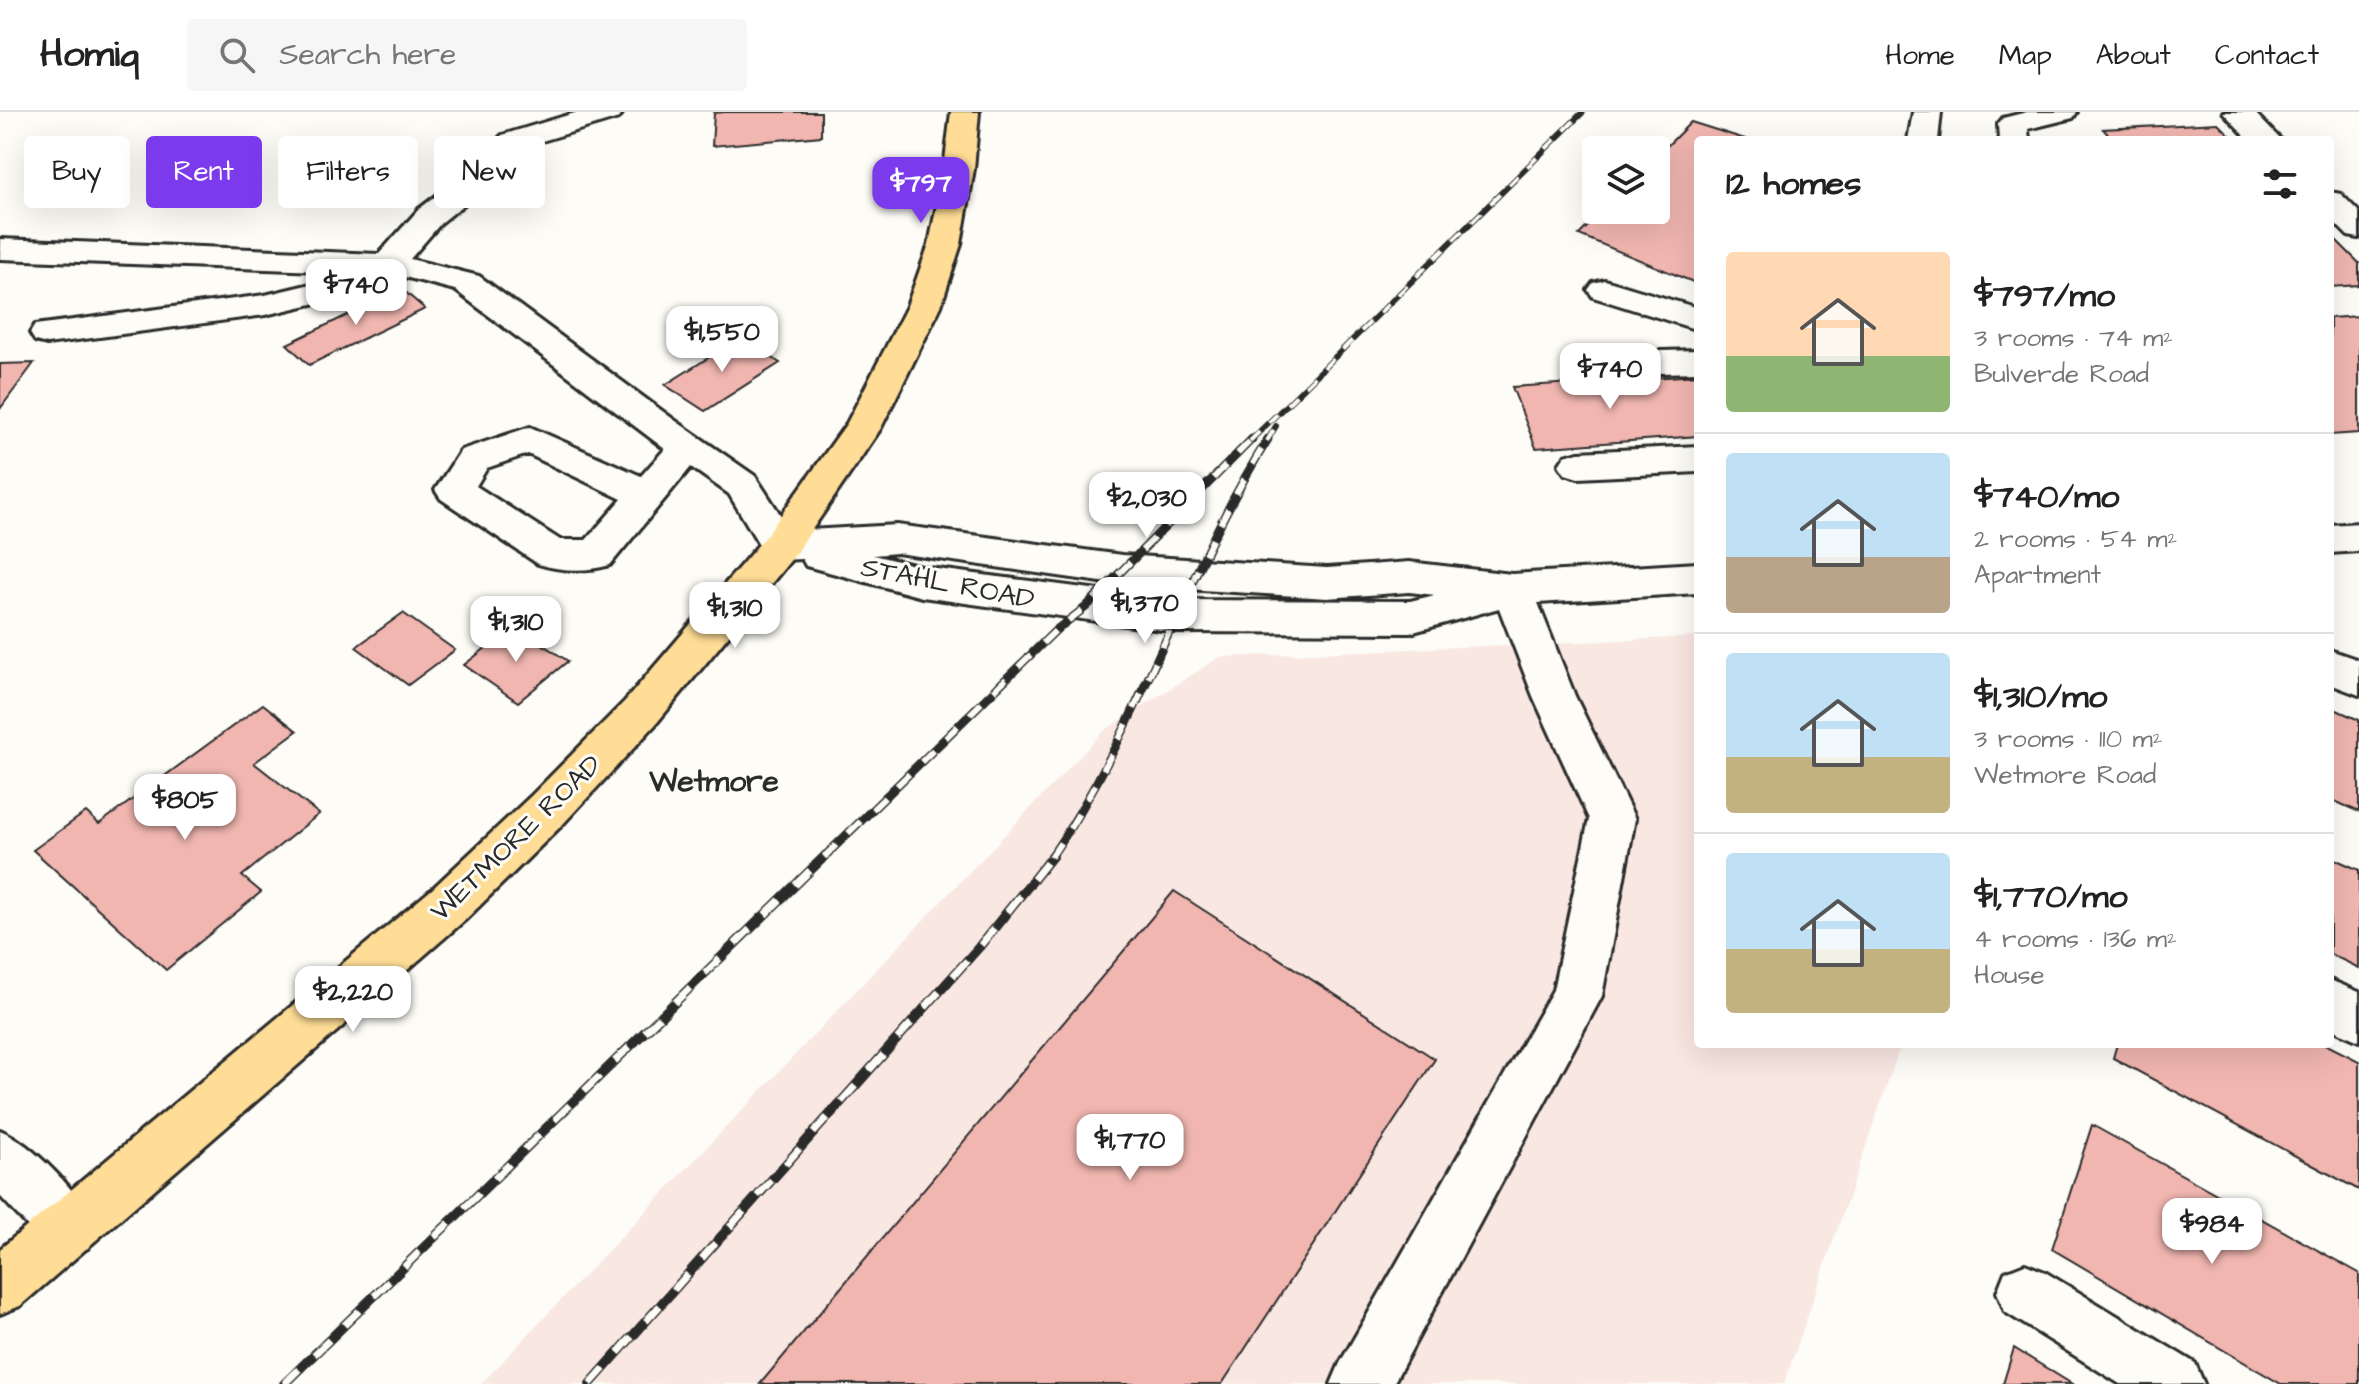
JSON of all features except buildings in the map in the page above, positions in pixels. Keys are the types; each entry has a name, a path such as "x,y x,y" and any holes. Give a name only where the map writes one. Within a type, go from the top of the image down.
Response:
{"main road":[{"name":"WETMORE ROAD","path":"0,1286 448,905 547,810 640,713 780,546 863,428 924,306 945,244 959,169 965,112"}],"street":[{"path":"47,333 265,305 347,286 388,264 430,216 472,183 512,141 609,112"},
{"path":"1924,136 1927,112"},
{"path":"2014,136 2013,124 2063,112"},
{"path":"2237,112 2262,136"},
{"path":"2334,205 2359,229"},
{"path":"0,249 388,264 467,283 742,485 780,546"},
{"path":"1605,290 1694,318"},
{"path":"1587,364 1694,361"},
{"path":"647,495 687,447"},
{"path":"1578,465 1694,459"},
{"path":"2334,539 2359,537"},
{"name":"STAHL ROAD","path":"780,546 922,582 1086,607 1176,616 1410,617 1512,589 1694,578"},
{"path":"1361,1384 1577,996 1612,819 1554,696 1512,589"},
{"path":"2334,668 2359,678"},
{"path":"2334,1005 2359,1017"},
{"path":"0,1157 68,1228"},
{"path":"2025,1292 2174,1384"}],"shaded area":[{"path":"1694,637 1694,1048 1900,1048 1784,1384 481,1384 1105,730 1220,657"}],"railway":[{"path":"1251,440 1583,112"},
{"path":"1267,441 1276,426"},
{"path":"1051,857 1111,755 1211,542 1268,439"},
{"path":"824,857 1056,630 1086,607 1251,440"},
{"path":"284,1384 826,855"},
{"path":"590,1384 979,947 1053,855"}],"district":[{"name":"Wetmore","path":"714,781"}]}
